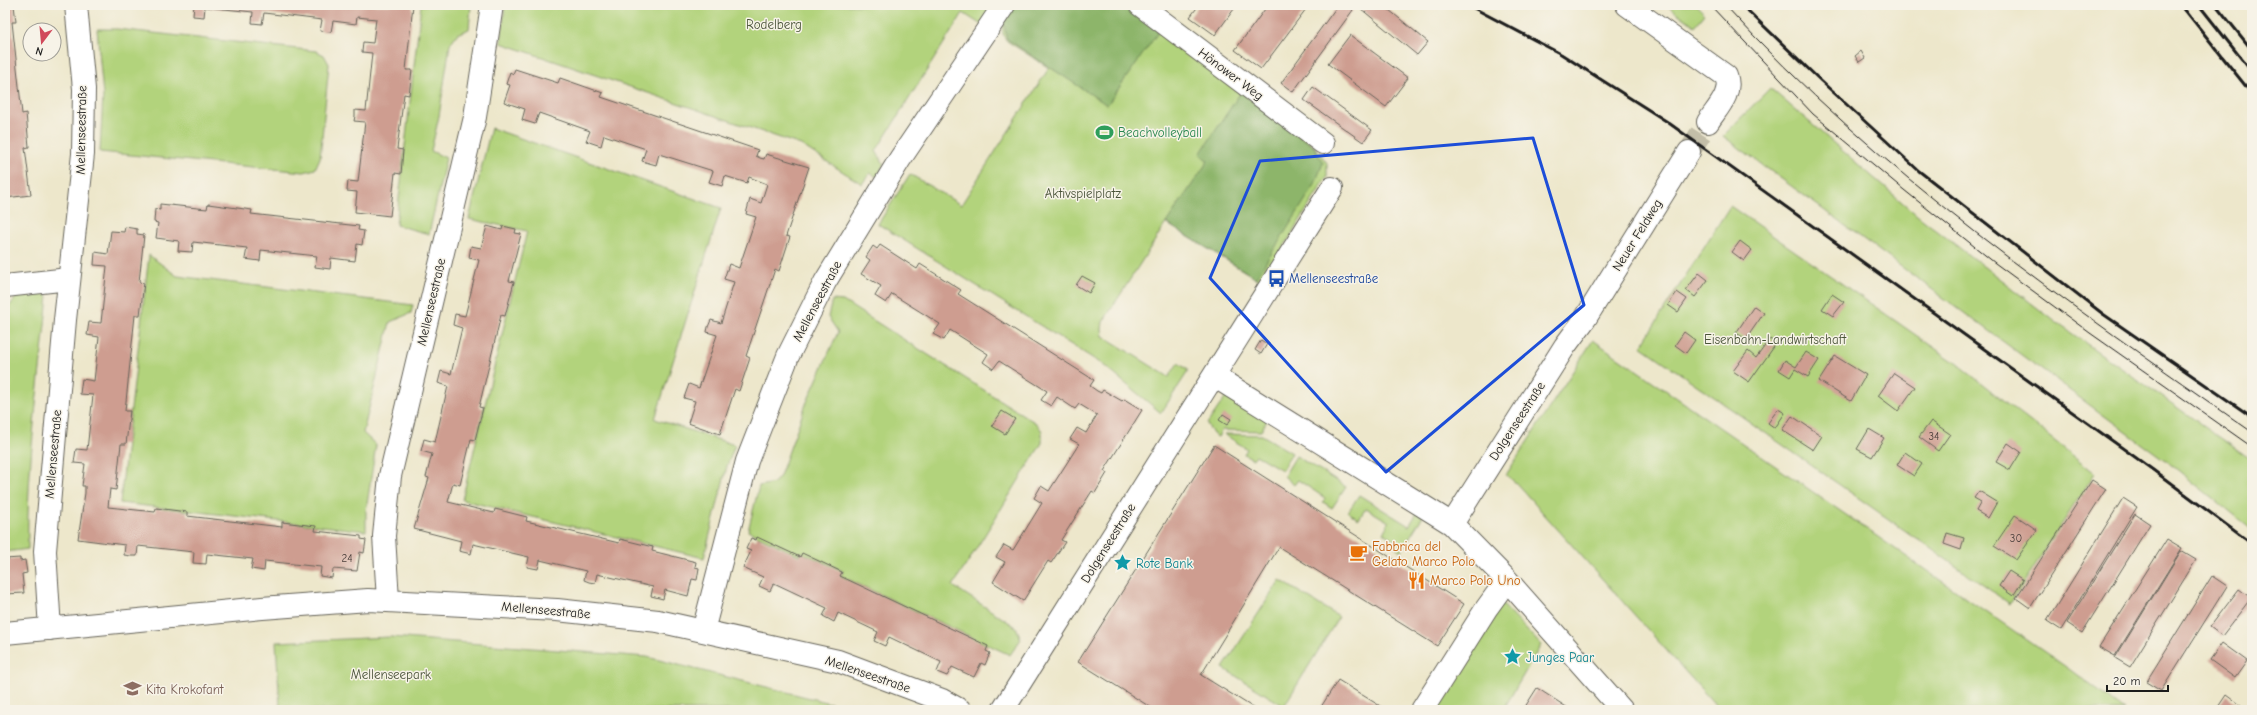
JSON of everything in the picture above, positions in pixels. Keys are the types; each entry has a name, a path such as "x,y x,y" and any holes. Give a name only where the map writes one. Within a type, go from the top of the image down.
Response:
{"street":[{"name":"Mellenseestraße","path":"50,629 44,560 69,279 83,154 84,90 76,5"},
{"name":"Mellenseestraße","path":"388,600 384,536 390,476 475,117 492,5"},
{"name":"Mellenseestraße","path":"703,630 747,461 788,356 825,282 900,159 1004,5"},
{"name":"Hönower Weg","path":"1140,5 1323,143"},
{"path":"1627,5 1726,76 1729,83 1728,92 1708,122"},
{"name":"Neuer Feldweg","path":"1585,319 1689,152"},
{"name":"Dolgenseestraße","path":"1002,710 1332,188"},
{"path":"5,286 69,279"},
{"name":"Dolgenseestraße","path":"1452,524 1565,346 1585,319"},
{"path":"1214,376 1452,524 1507,580 1622,710"},
{"path":"1422,710 1486,609 1507,580"},
{"name":"Mellenseestraße","path":"5,633 262,608 368,600 557,610 658,621 838,661 942,700 960,710"}],"highlighted area":[{"path":"1533,138 1584,305 1386,472 1210,278 1260,161"}],"green space":[{"path":"421,5 471,5 469,29 457,34 450,44 439,116 431,151 446,158 429,234 396,225"},
{"name":"Rodelberg","path":"505,5 997,5 983,26 963,13 876,151 884,164 877,177 870,173 862,184 801,145 501,43"},
{"path":"1014,5 1124,5 1159,31 1107,105 1007,39 1003,20"},
{"name":"Aktivspielplatz","path":"1015,5 1124,5 1313,144 1327,163 1327,177 1262,282 1166,223 1103,322 1102,329 1103,336 1169,377 1178,363 1187,369 1187,373 1161,413 1102,364 878,224 910,174 961,205 1049,68 1007,41 1004,36 1002,27 1008,14"},
{"path":"1666,5 1696,5 1705,14 1695,26"},
{"path":"97,29 117,29 316,51 324,55 329,64 320,158 315,169 304,172 100,152 103,95"},
{"path":"1770,88 1918,216 2057,323 2252,460 2252,530 2174,467 1723,136"},
{"path":"1241,92 1313,146 1323,163 1314,186 1256,278 1166,223 1208,161 1200,154"},
{"path":"491,128 721,208 655,419 735,445 727,466 704,558 462,500 527,231 469,219"},
{"name":"Eisenbahn-Landwirtschaft","path":"1730,206 1956,363 2095,473 2010,604 1641,346"},
{"path":"149,255 177,276 413,305 411,313 390,322 363,433 376,445 366,511 366,531 120,503"},
{"path":"42,289 48,295 31,454 28,549 5,552 5,312 21,291"},
{"path":"832,300 843,301 1036,423 1042,431 1042,443 953,586 1016,627 1021,639 1010,655 841,576 843,571 801,552 800,556 748,531 759,486 774,483 780,476 806,404 838,332 828,317"},
{"path":"1593,340 2069,669 2124,710 1720,710 1516,483 1506,475"},
{"path":"1227,395 1268,419 1261,431 1222,430 1218,437 1213,434 1207,424"},
{"path":"1224,434 1262,435 1292,453 1282,470 1256,455 1253,459 1244,454 1247,449"},
{"path":"1296,456 1346,487 1332,508 1323,502 1325,498 1298,480 1294,485 1284,476"},
{"path":"1359,495 1409,526 1417,513 1423,516 1401,551 1395,547 1398,542 1383,533 1389,522 1366,508 1359,519 1348,512"},
{"path":"1280,580 1339,617 1284,706 1223,668"},
{"path":"1499,601 1541,645 1503,710 1431,710"},
{"name":"Mellenseepark","path":"391,637 647,657 858,710 282,710 280,708 276,642"}],"building":[{"path":"5,5 14,5 16,22 12,22 22,114 26,113 29,147 25,148 31,195 5,198"},
{"path":"194,5 413,5 406,70 412,70 409,95 404,94 397,149 403,150 401,174 395,173 390,216 355,212 357,192 347,191 348,181 358,182 365,122 354,121 355,110 366,111 372,53 362,52 363,42 373,43 376,19 357,17 356,24 333,21 331,32 320,31 322,20 264,13 262,24 252,23 253,12 205,7 204,17 193,16"},
{"path":"1199,5 1237,5 1215,35 1190,17"},
{"path":"1268,5 1309,5 1261,69 1235,50"},
{"path":"1338,5 1347,5 1353,10 1293,92 1281,83"},
{"path":"1363,5 1383,5 1428,42 1417,55 1360,8"},
{"path":"1350,35 1408,78 1386,107 1328,64"},
{"path":"1861,51 1865,58 1859,62 1855,56"},
{"path":"515,69 558,83 560,78 603,93 601,97 758,150 756,156 760,158 764,159 766,154 809,167 786,236 790,237 779,271 775,269 746,356 750,358 739,391 735,389 720,434 688,423 695,401 684,398 689,384 699,388 717,335 707,332 711,320 721,323 734,282 724,279 729,264 739,268 756,217 746,214 750,199 761,203 767,184 749,177 747,183 725,176 722,186 709,182 713,171 659,154 656,165 642,161 646,149 604,135 601,146 586,141 590,131 539,113 535,124 522,120 525,109 504,102 510,85 506,84 510,72 513,74"},
{"path":"1313,87 1372,130 1363,142 1304,100"},
{"path":"160,204 207,209 208,204 252,210 251,214 359,226 358,230 364,231 362,245 357,244 355,261 331,258 330,269 315,267 317,256 261,250 260,261 245,259 247,248 193,242 192,252 178,251 179,241 156,238 158,223 154,222 155,209 160,210"},
{"path":"487,226 502,230 503,226 516,229 515,233 521,234 509,281 514,282 505,316 501,315 479,407 483,408 475,440 471,439 460,485 453,483 448,502 494,513 495,509 527,517 526,521 619,543 620,539 653,547 652,551 696,562 695,567 699,568 697,580 692,579 688,596 665,590 663,599 651,596 653,587 597,574 595,583 589,582 584,580 586,571 540,560 538,569 527,567 529,557 473,544 471,554 459,551 461,541 414,529 429,478 426,477 432,454 421,451 424,439 435,442 448,386 438,383 441,371 451,374 462,328 453,325 455,314 465,316 479,260 469,258 471,246 481,248"},
{"path":"125,227 137,229 137,234 144,235 139,282 144,283 140,315 135,315 125,411 130,411 126,444 121,444 116,490 110,489 108,507 155,512 156,508 187,512 187,516 282,527 282,522 316,526 315,531 361,536 361,539 366,540 364,553 360,552 357,571 333,569 332,578 320,576 321,567 265,561 264,571 251,569 253,559 207,554 206,564 193,563 194,552 138,546 137,556 131,556 124,555 125,545 78,539 85,493 85,486 82,486 85,464 74,463 76,449 87,450 93,395 80,394 82,379 94,381 99,337 87,335 89,322 101,323 107,266 94,265 95,252 108,254 111,231 124,232"},
{"path":"1740,241 1752,250 1744,261 1732,252"},
{"path":"880,245 917,269 920,264 961,290 958,294 1094,380 1090,386 1097,391 1101,393 1103,390 1122,401 1124,399 1142,410 1104,471 1107,473 1095,493 1092,491 1061,540 1065,542 1051,563 1048,561 1023,601 993,582 1005,562 996,557 1004,545 1013,550 1042,503 1034,498 1041,486 1049,491 1079,444 1070,439 1077,428 1086,433 1097,415 1079,404 1075,409 1057,397 1051,406 1041,400 1047,391 999,361 993,369 983,362 988,354 950,330 944,340 933,334 940,324 892,294 886,303 875,296 881,286 861,274 870,260 866,257 873,246 877,249"},
{"path":"1699,273 1708,280 1695,297 1686,290"},
{"path":"1082,276 1095,283 1089,293 1076,285"},
{"path":"1677,292 1687,299 1678,312 1668,305"},
{"path":"1832,294 1844,302 1833,316 1822,309"},
{"path":"1754,306 1764,313 1746,339 1736,333"},
{"path":"1684,332 1695,340 1686,353 1675,345"},
{"path":"1770,339 1776,344 1749,382 1733,371 1748,351 1756,358"},
{"path":"1261,340 1267,344 1261,354 1255,350"},
{"path":"1806,352 1819,360 1808,377 1795,369 1790,377 1779,370 1785,360 1796,367"},
{"path":"1835,356 1866,375 1851,401 1819,381"},
{"path":"1894,373 1915,387 1898,411 1878,396"},
{"path":"1778,409 1785,413 1775,428 1768,423"},
{"path":"1002,411 1015,419 1005,434 992,426"},
{"path":"1223,414 1231,419 1227,425 1219,420"},
{"path":"1792,416 1822,436 1813,450 1782,430"},
{"path":"1931,421 1950,434 1938,451 1919,437"},
{"path":"1869,429 1884,438 1872,457 1857,449"},
{"path":"2008,443 2021,452 2010,470 1996,462"},
{"path":"1214,445 1464,604 1437,646 1279,547 1201,675 1257,710 1155,710 1078,662"},
{"path":"1905,452 1922,464 1914,476 1897,465"},
{"path":"2092,480 2106,489 2030,608 2016,598"},
{"path":"1979,491 1997,502 1988,518 1976,511 1981,502 1974,498"},
{"path":"2123,498 2137,507 2061,630 2047,621"},
{"path":"2135,514 2150,524 2082,633 2067,623"},
{"path":"2015,515 2037,530 2016,560 1994,546"},
{"path":"1947,533 1964,538 1961,550 1944,544"},
{"path":"757,537 800,557 802,553 842,572 840,576 988,646 986,651 990,653 985,665 981,663 974,677 952,667 947,676 937,672 941,662 889,637 885,646 874,641 878,632 838,613 834,622 823,616 827,608 774,583 770,591 759,586 763,577 743,568 751,551 746,549 751,538 756,540"},
{"path":"2167,539 2182,548 2115,656 2099,647"},
{"path":"2181,551 2196,560 2130,667 2115,658"},
{"path":"20,558 20,561 25,560 27,573 22,574 24,593 5,594 5,559"},
{"path":"2009,571 2023,580 2013,596 1999,586"},
{"path":"2212,576 2227,586 2161,691 2146,682"},
{"path":"2239,589 2251,598 2222,636 2210,627"},
{"path":"2222,643 2247,661 2235,678 2210,660"},
{"path":"1338,680 1385,709 1319,710"},
{"path":"1537,688 1571,710 1523,710"},
{"path":"2226,695 2241,706 2238,710 2216,710"}],"tunnel":[{"path":"1689,152 1708,122"}],"tram line":[{"path":"1710,5 1813,114 1904,190 1995,263 2090,333 2252,447"},
{"path":"1725,5 1784,66 1846,124 1910,180 2044,285 2252,432"}],"railway":[{"path":"1468,5 1561,54 1666,121 2153,470 2252,544"},
{"path":"1742,5 1821,81 1919,171 2103,314 2252,417"},
{"path":"2181,5 2252,94"},
{"path":"2199,5 2252,72"},
{"path":"2216,5 2252,50"}],"place":[{"name":"Beachvolleyball","path":"1105,132"},
{"name":"Mellenseestraße","path":"1276,278"},
{"name":"Fabbrica del Gelato Marco Polo","path":"1359,553"},
{"name":"Rote Bank","path":"1123,563"},
{"name":"Marco Polo Uno","path":"1417,580"},
{"name":"Junges Paar","path":"1513,657"},
{"name":"Kita Krokofant","path":"133,689"}]}
